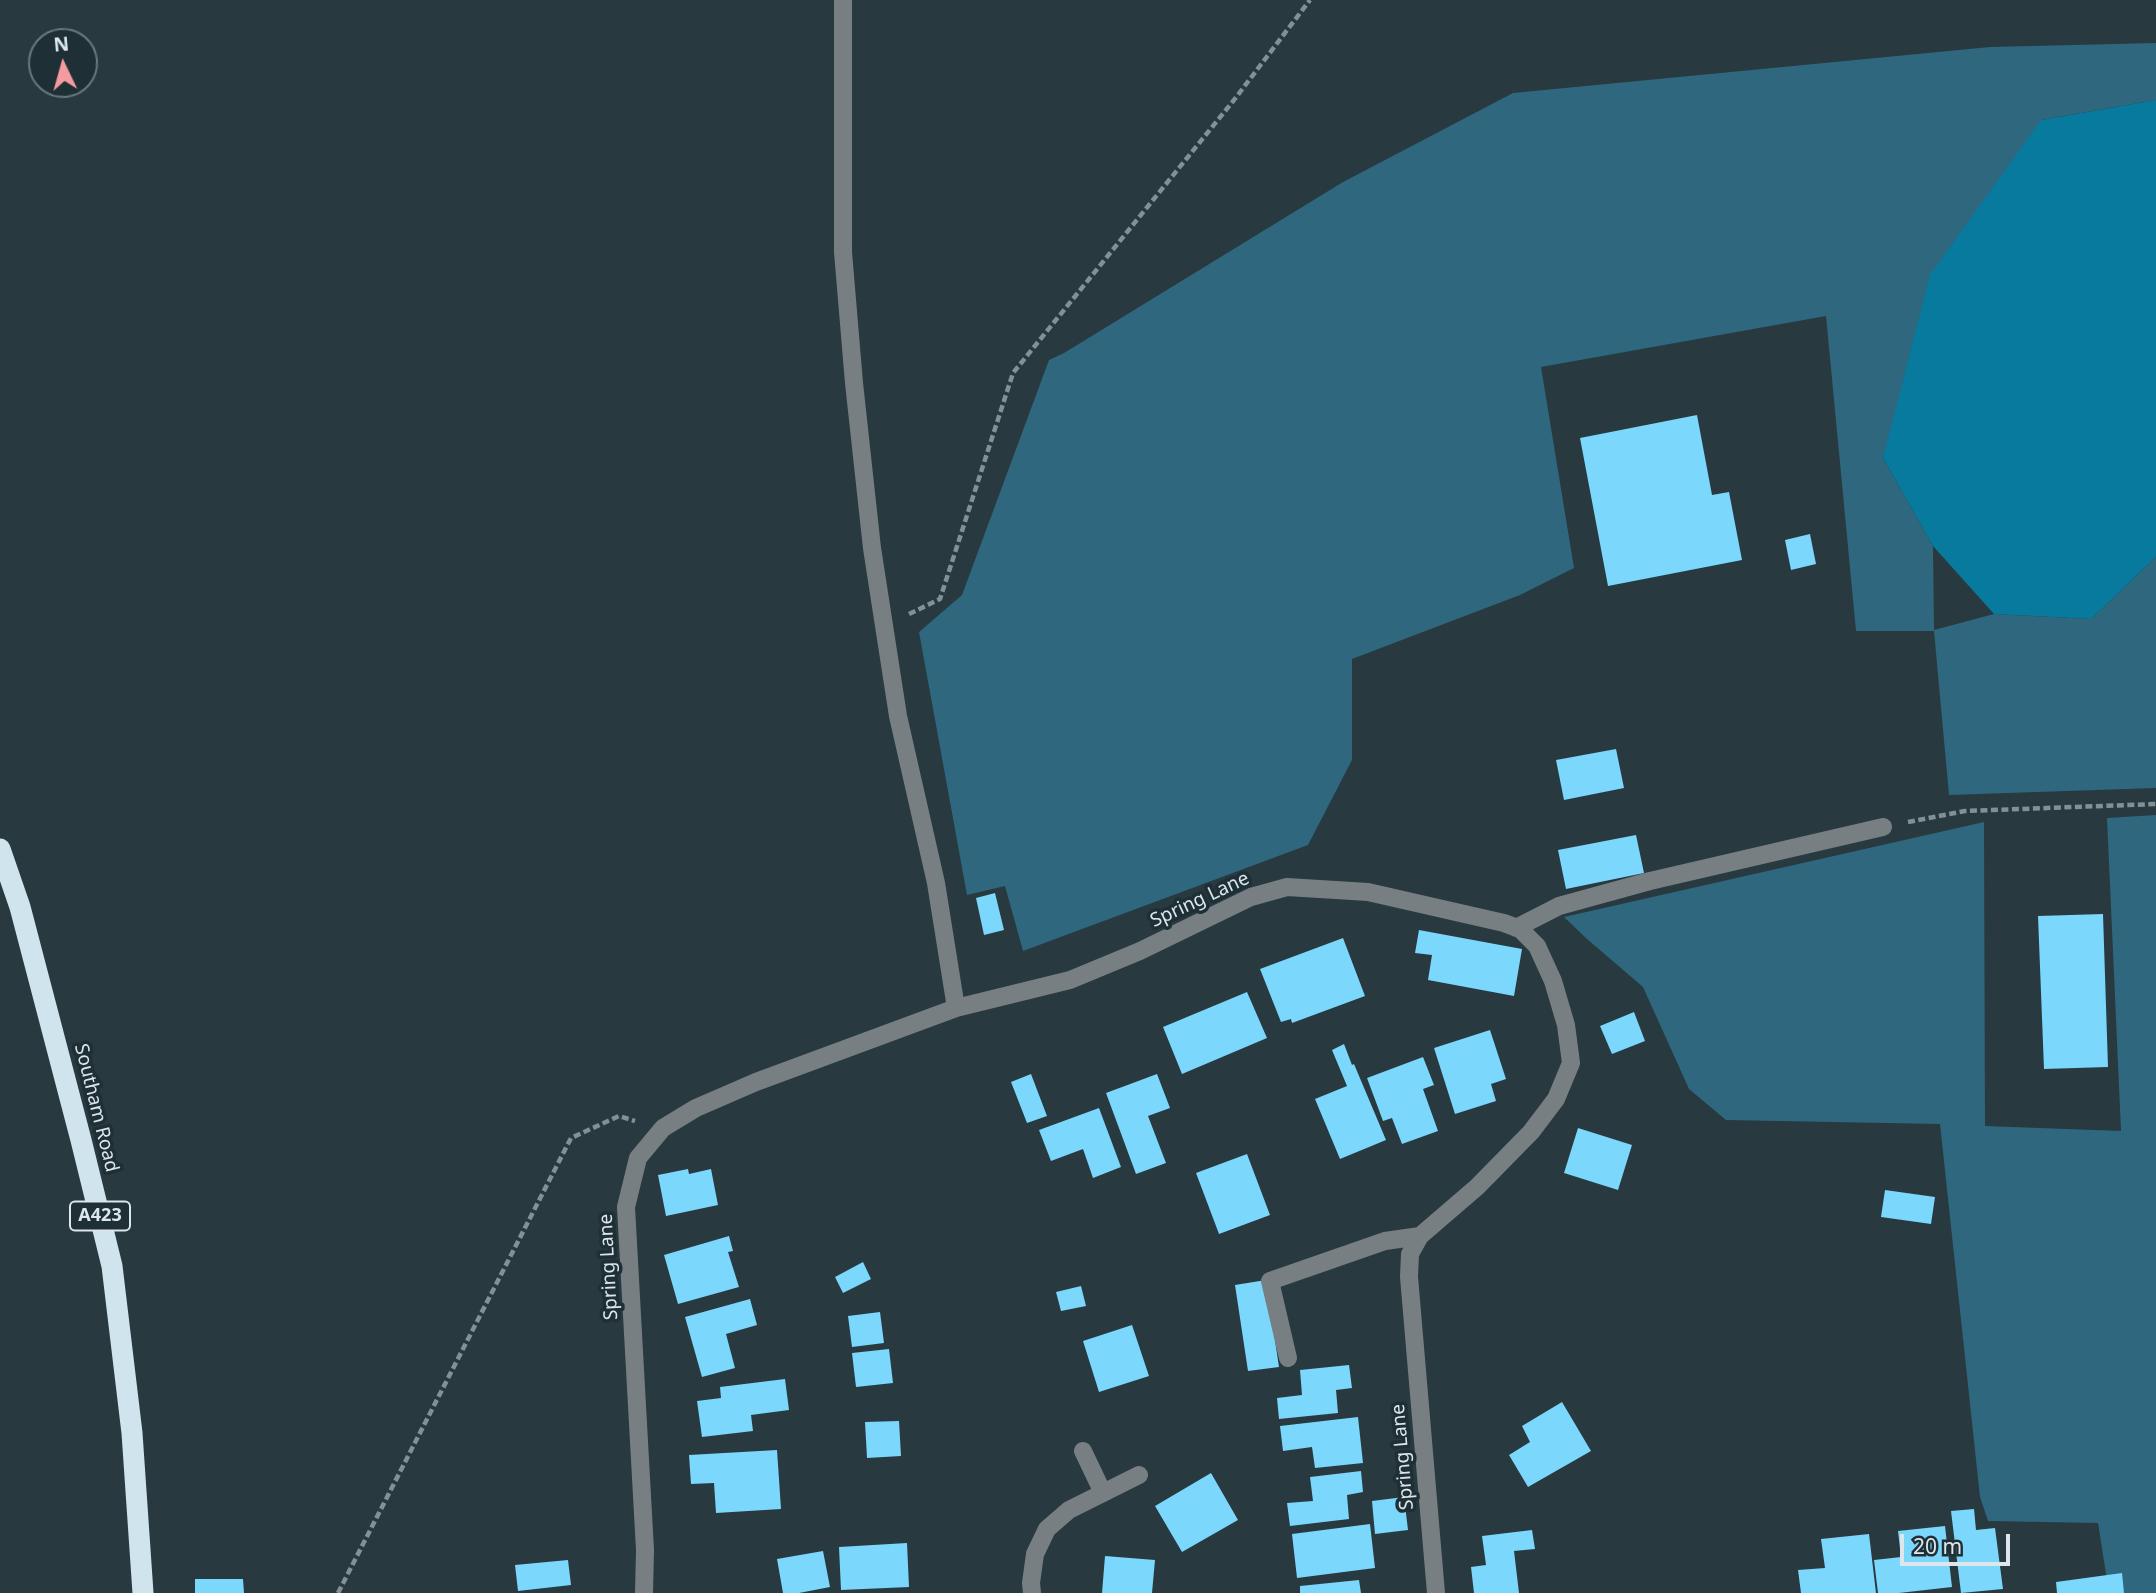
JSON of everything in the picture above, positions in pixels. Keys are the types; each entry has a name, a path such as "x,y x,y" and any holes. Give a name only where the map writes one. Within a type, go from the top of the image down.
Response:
{"highway":[{"name":"Southam Road","path":"0,849 27,933 112,1266 132,1433 143,1593"}],"street":[{"path":"843,0 843,252 869,520 898,716 936,883 956,1008"},
{"path":"1288,1358 1270,1281 1385,1241 1420,1236 1477,1187 1531,1132 1556,1099 1571,1063 1566,1025 1553,982 1537,946 1516,928 1559,906 1611,891 1883,827"},
{"name":"Spring Lane","path":"644,1593 645,1550 626,1208 638,1158 663,1128 696,1108 756,1082 956,1008 1070,980 1140,951 1251,897 1287,887 1368,892 1516,928"},
{"name":"Spring Lane","path":"1420,1236 1410,1254 1409,1277 1436,1593"},
{"path":"1083,1451 1102,1493"},
{"path":"1032,1593 1035,1554 1047,1529 1069,1510 1139,1475"}],"path":[{"path":"910,613 940,599 1013,373 1234,100 1310,0"},
{"path":"1883,827 1965,811 2156,804"},
{"path":"338,1593 571,1138 619,1116 663,1128"}],"shaded area":[{"path":"2156,43 2156,100 2041,120 1883,458 1933,546 1934,630 1994,614 2091,619 2156,557 2156,788 1949,795 1934,631 1856,631 1826,316 1541,367 1574,568 1520,595 1352,659 1352,760 1308,845 1023,951 1005,886 967,895 919,632 962,595 1049,360 1343,182 1513,93 1990,47"},
{"path":"2156,100 2156,557 2091,619 1994,614 1933,546 1883,458 1930,275 2041,120"},
{"path":"2156,815 2156,1593 2109,1593 2098,1523 1988,1521 1980,1497 1940,1124 1726,1120 1689,1089 1643,987 1564,917 1984,822 1985,1126 2121,1131 2107,818"}],"building":[{"path":"1697,415 1712,495 1729,492 1742,560 1608,586 1580,438"},
{"path":"1810,534 1816,564 1791,570 1785,540"},
{"path":"1616,749 1624,788 1564,800 1556,760"},
{"path":"1636,835 1644,873 1566,889 1558,850"},
{"path":"995,893 1004,930 984,935 976,898"},
{"path":"2103,914 2108,1067 2044,1069 2038,916"},
{"path":"1419,930 1522,949 1514,996 1428,980 1432,955 1415,953"},
{"path":"1343,938 1365,996 1292,1023 1291,1019 1281,1022 1260,969"},
{"path":"1247,992 1267,1038 1182,1074 1163,1027"},
{"path":"1634,1012 1645,1041 1612,1054 1600,1026"},
{"path":"1490,1030 1506,1079 1491,1084 1496,1101 1455,1114 1434,1048"},
{"path":"1344,1044 1386,1140 1340,1159 1315,1099 1347,1086 1332,1050"},
{"path":"1423,1057 1434,1085 1423,1089 1438,1131 1402,1144 1392,1118 1383,1121 1367,1078"},
{"path":"1031,1074 1047,1116 1027,1123 1011,1082"},
{"path":"1157,1074 1170,1108 1148,1116 1166,1163 1136,1174 1106,1093"},
{"path":"1099,1108 1121,1167 1093,1178 1083,1149 1051,1161 1039,1130"},
{"path":"1578,1128 1632,1145 1618,1190 1564,1173"},
{"path":"1247,1154 1270,1215 1219,1234 1196,1173"},
{"path":"688,1169 689,1174 711,1169 718,1205 666,1216 658,1175"},
{"path":"1885,1190 1935,1197 1931,1224 1881,1217"},
{"path":"729,1236 733,1251 728,1252 739,1287 678,1304 664,1255"},
{"path":"863,1262 871,1279 843,1293 835,1277"},
{"path":"1266,1280 1279,1367 1248,1371 1235,1285"},
{"path":"1081,1286 1086,1306 1061,1311 1056,1292"},
{"path":"750,1299 757,1325 726,1334 735,1368 702,1377 685,1317"},
{"path":"880,1312 884,1343 852,1347 848,1316"},
{"path":"1132,1325 1149,1376 1099,1392 1083,1341"},
{"path":"889,1349 893,1383 856,1387 852,1353"},
{"path":"1349,1365 1352,1388 1336,1390 1338,1413 1279,1419 1277,1398 1302,1395 1300,1370"},
{"path":"785,1379 789,1410 751,1415 753,1431 702,1437 697,1401 721,1398 720,1387"},
{"path":"1562,1402 1591,1451 1528,1487 1509,1455 1530,1442 1522,1426"},
{"path":"1358,1417 1363,1463 1315,1468 1312,1447 1283,1451 1280,1426"},
{"path":"899,1421 901,1456 867,1458 865,1422"},
{"path":"777,1450 781,1509 716,1513 714,1483 691,1484 689,1455"},
{"path":"1361,1471 1363,1492 1347,1495 1349,1519 1290,1526 1287,1503 1313,1501 1310,1477"},
{"path":"1211,1473 1238,1520 1182,1552 1155,1506"},
{"path":"1404,1497 1408,1530 1375,1534 1372,1501"},
{"path":"1974,1509 1976,1530 1995,1528 2003,1589 1961,1593 1951,1511"},
{"path":"1370,1524 1375,1568 1297,1578 1292,1534"},
{"path":"1945,1526 1952,1587 1878,1593 1874,1560 1901,1557 1898,1531"},
{"path":"1532,1530 1535,1549 1514,1551 1519,1593 1474,1593 1471,1567 1486,1565 1482,1536"},
{"path":"1869,1534 1876,1593 1801,1593 1798,1570 1825,1568 1821,1539"},
{"path":"907,1543 909,1587 841,1590 839,1547"},
{"path":"823,1551 830,1587 783,1593 777,1559"},
{"path":"1105,1556 1155,1560 1152,1593 1102,1593"},
{"path":"568,1560 571,1585 518,1591 515,1565"},
{"path":"2122,1573 2124,1593 2057,1593 2056,1582"},
{"path":"195,1579 243,1579 244,1593 195,1593"},
{"path":"1359,1580 1361,1593 1300,1593 1300,1586"}]}
